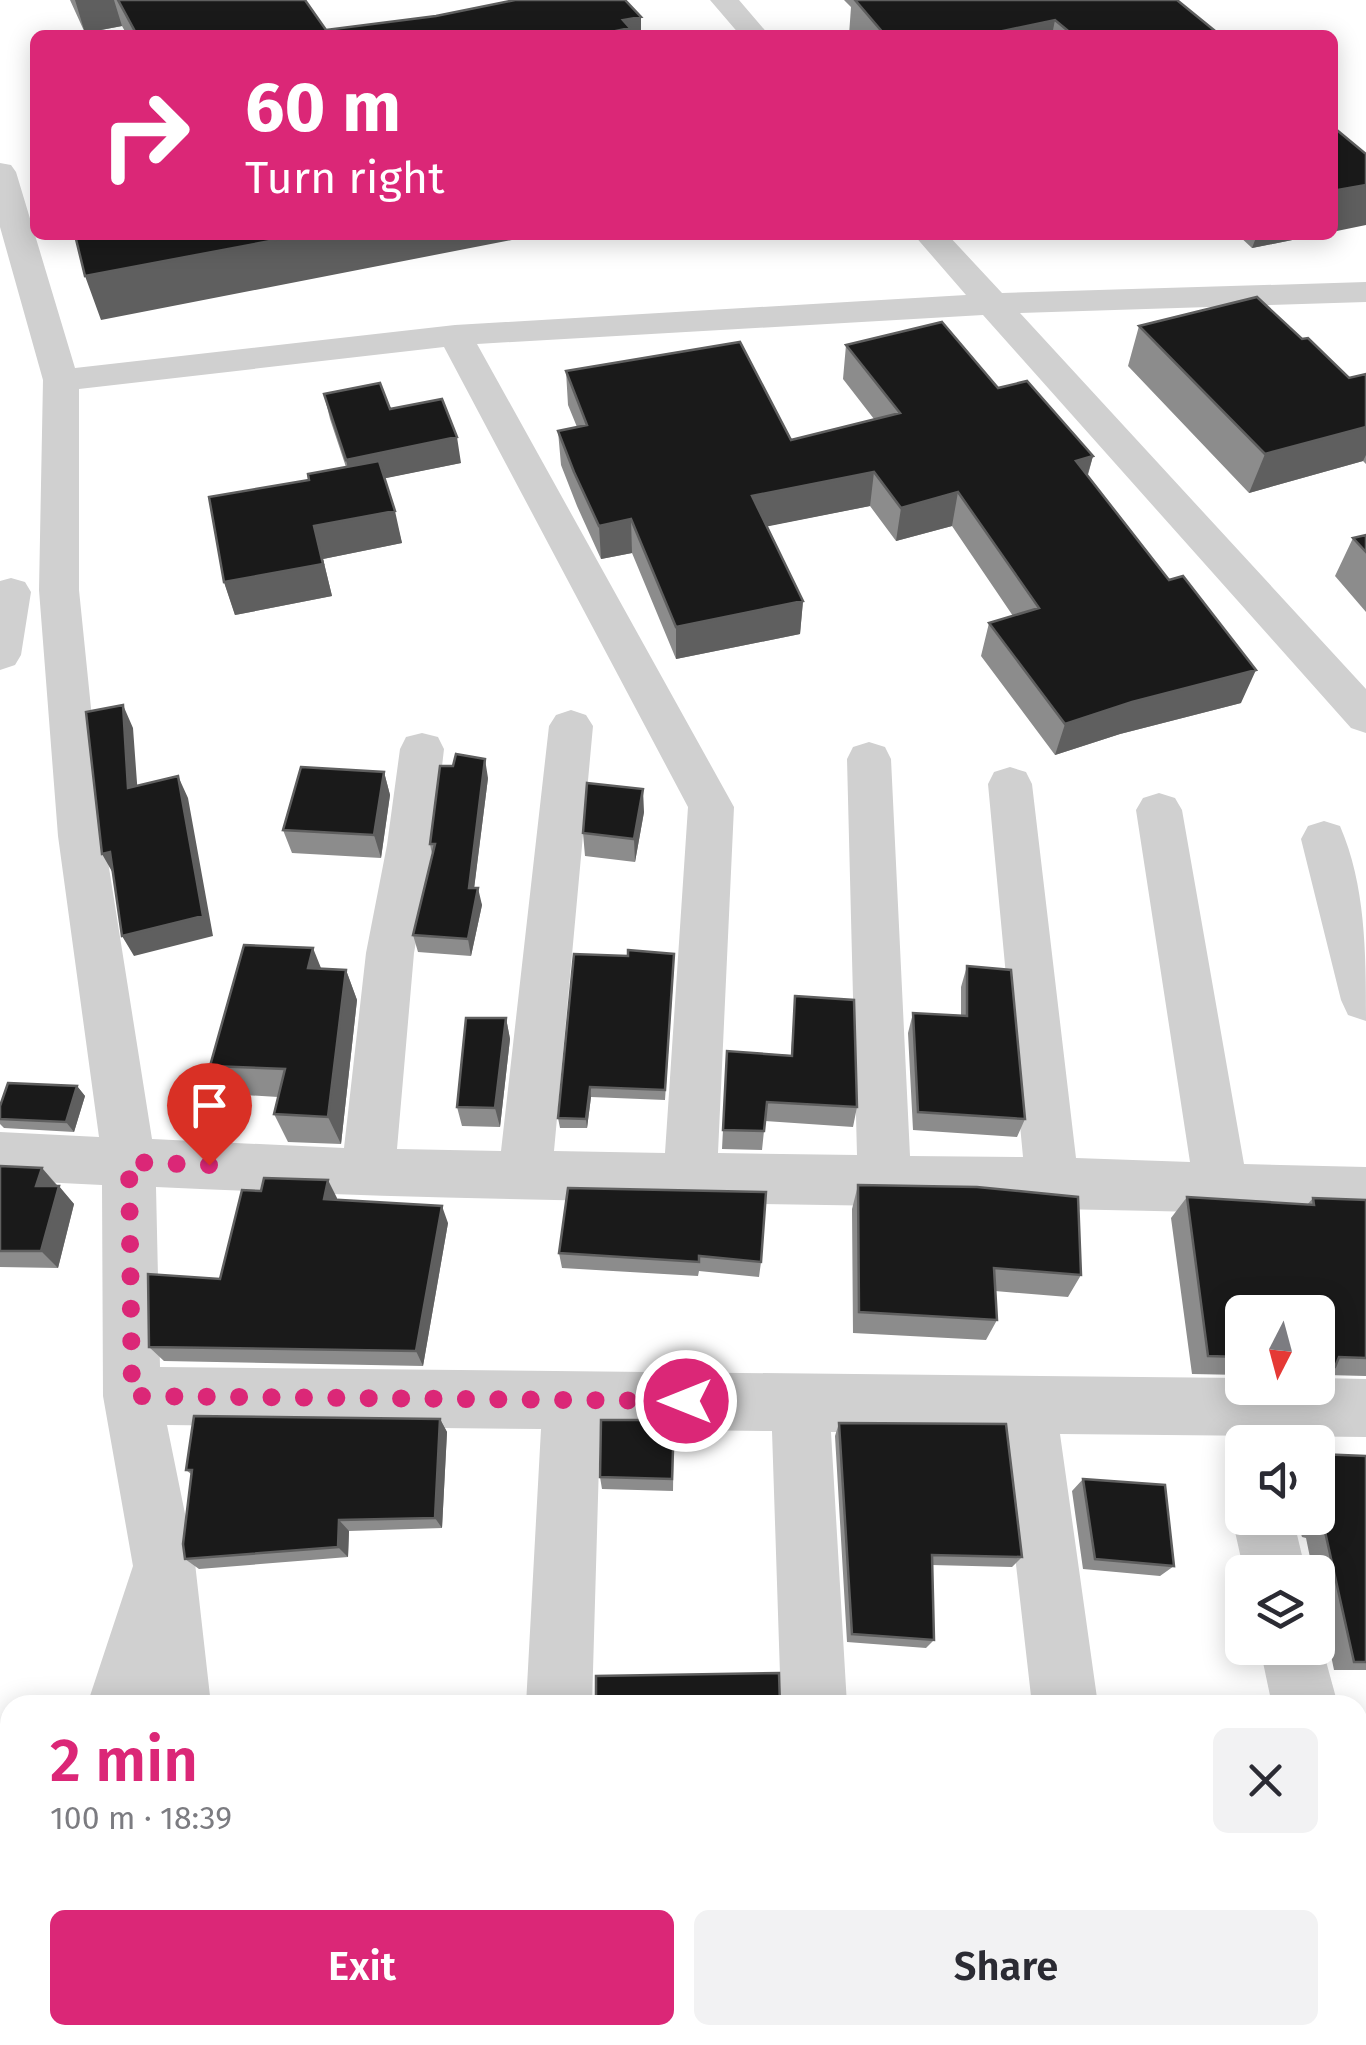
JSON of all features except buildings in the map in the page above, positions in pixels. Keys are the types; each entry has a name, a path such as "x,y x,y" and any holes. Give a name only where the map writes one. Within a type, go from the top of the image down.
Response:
{"street":[{"path":"724,0 751,30"},
{"path":"0,172 61,380 23,591 0,656"},
{"path":"934,240 1366,717"},
{"path":"0,300 35,292"},
{"path":"61,380 456,334 990,304 1366,292"},
{"path":"456,334 711,807 690,1178"},
{"path":"23,591 81,836 129,1162 132,1396 164,1563 177,1695"},
{"path":"525,1174 570,726"},
{"path":"368,1172 390,952 410,846 422,749"},
{"path":"869,759 884,1179"},
{"path":"1010,784 1052,1182"},
{"path":"1158,810 1221,1188"},
{"path":"1324,838 1366,1000"},
{"path":"0,1156 368,1172 1052,1182 1366,1192"},
{"path":"132,1396 1027,1406 1242,1425 1366,1408"},
{"path":"560,1695 572,1400"},
{"path":"800,1402 814,1695"},
{"path":"1027,1406 1064,1695"},
{"path":"123,1695 164,1563"},
{"path":"1296,1665 1303,1695"}],"route":[{"path":"209,1165 129,1162 132,1396 686,1401"}]}
